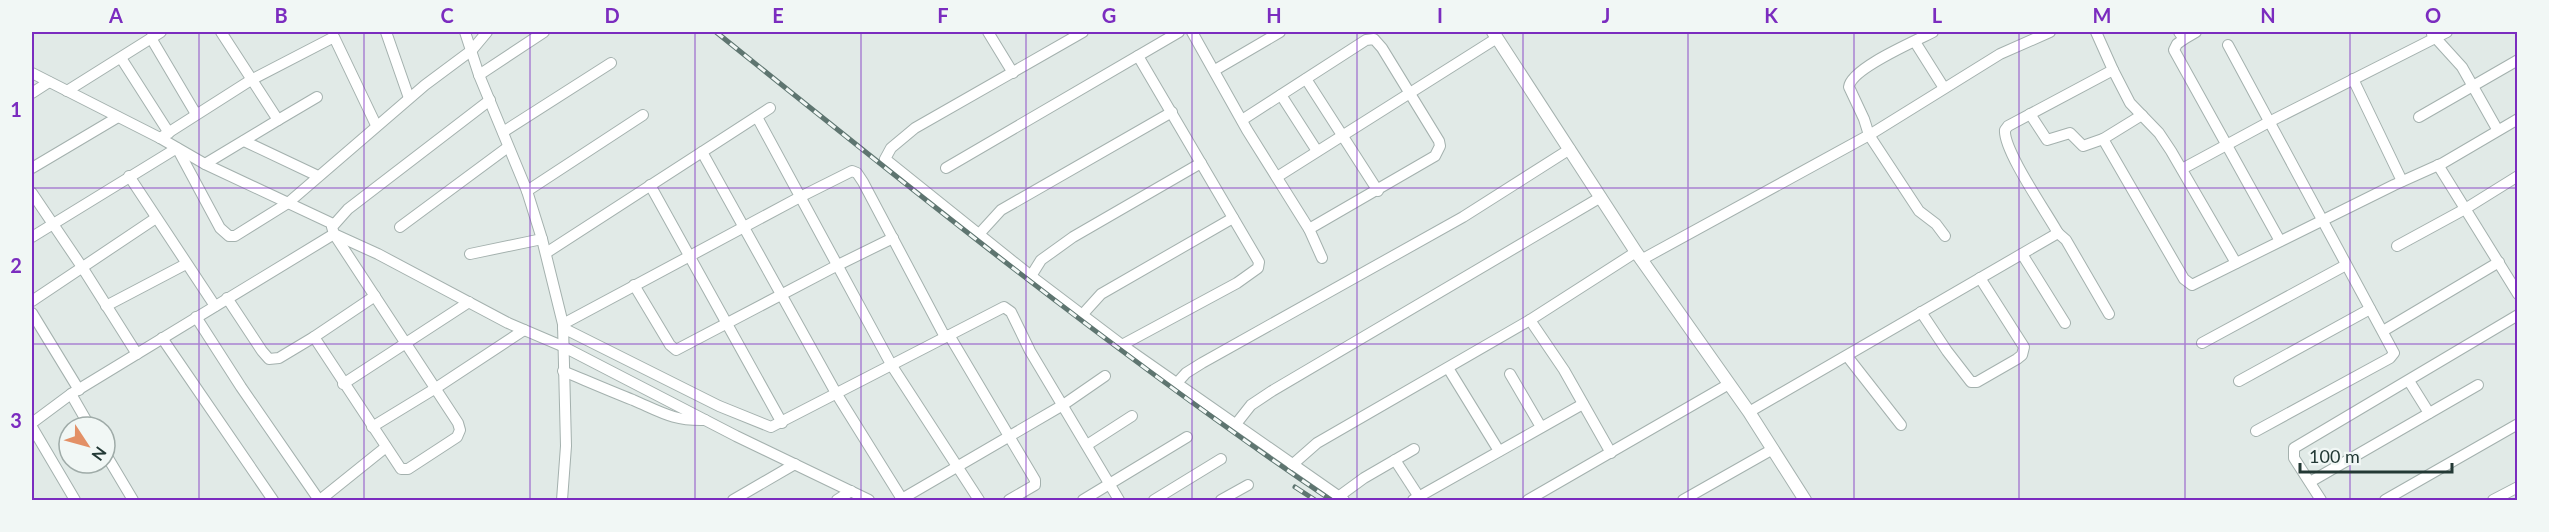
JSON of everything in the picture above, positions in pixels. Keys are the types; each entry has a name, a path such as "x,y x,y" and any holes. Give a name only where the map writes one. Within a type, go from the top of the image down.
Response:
{"street":[{"path":"67,91 161,32"},
{"path":"221,32 278,120"},
{"path":"386,32 409,98"},
{"path":"465,32 479,75 527,191 546,253 563,335 566,446 562,501"},
{"path":"177,148 220,228 229,236 240,234 288,203 376,125 472,50 487,32"},
{"path":"479,75 544,32"},
{"path":"988,32 1012,73"},
{"path":"1083,32 915,128 885,156 891,165 1082,315 1341,499 1364,477 1414,449"},
{"path":"946,168 1179,32"},
{"path":"1192,32 1242,120 1309,229 1322,258"},
{"path":"1215,70 1280,32"},
{"path":"1933,32 1864,69 1849,82 1849,87 1869,135 1919,211 1936,224 1945,236"},
{"path":"1292,465 1317,443 1639,256 1869,135 2000,54 2050,32"},
{"path":"2096,32 2130,103 2160,133 2236,263"},
{"path":"2196,32 2181,35 2174,50 2280,241"},
{"path":"2182,169 2353,79 2432,34 2447,32"},
{"path":"165,136 251,80 333,34 376,125"},
{"path":"2432,34 2458,62 2497,129"},
{"path":"1277,177 1410,93 1495,35 1639,256 1749,412 1802,499"},
{"path":"151,38 196,114"},
{"path":"1242,120 1371,38 1378,42 1410,93 1439,141 1439,150 1435,156 1309,229"},
{"path":"1915,42 1944,88"},
{"path":"2228,45 2393,350 2390,358 2256,431"},
{"path":"1122,345 1237,283 1258,268 1259,262 1138,56"},
{"path":"121,58 165,136 177,148 205,164 288,203 524,330 563,335 764,427 771,428 782,423 1001,307 1007,309 1119,501"},
{"path":"2419,117 2517,60"},
{"path":"503,132 611,63"},
{"path":"2109,314 2066,240 2058,233 2006,142 2005,130 2008,126 2113,70"},
{"path":"32,73 118,117 165,136"},
{"path":"1306,79 1377,190"},
{"path":"2353,79 2402,181"},
{"path":"32,93 49,82"},
{"path":"1281,95 1317,151"},
{"path":"205,164 317,97"},
{"path":"75,501 32,425 75,392 215,306 333,229 348,209 490,100"},
{"path":"546,253 770,108"},
{"path":"980,233 1001,210 1172,112"},
{"path":"2030,114 2042,136 2049,141 2070,133 2083,146 2103,139 2142,115"},
{"path":"527,191 643,116"},
{"path":"32,168 118,117"},
{"path":"757,117 892,366 979,501"},
{"path":"2103,139 2187,282 2195,284 2438,165 2517,119"},
{"path":"244,141 318,176"},
{"path":"400,227 508,147"},
{"path":"32,237 177,148"},
{"path":"1177,383 1202,363 1463,217 1570,149"},
{"path":"702,152 836,393 901,500 1063,405 1105,376"},
{"path":"1031,276 1041,260 1073,237 1201,164"},
{"path":"2438,165 2517,294"},
{"path":"563,335 634,285 850,171 855,172 863,182 947,336 1035,480 1035,485 1009,501"},
{"path":"129,176 215,306"},
{"path":"2397,246 2465,209 2517,176"},
{"path":"650,185 725,324 782,423"},
{"path":"32,193 137,354"},
{"path":"1236,424 1251,405 1272,391 1601,197"},
{"path":"32,301 156,218"},
{"path":"1082,315 1101,294 1233,218"},
{"path":"314,337 399,466 405,470 457,437 460,430 458,423 333,229"},
{"path":"1749,412 2058,233"},
{"path":"634,285 674,350 680,349 893,238"},
{"path":"470,254 542,239"},
{"path":"2022,254 2065,324"},
{"path":"2383,331 2499,262"},
{"path":"106,306 186,264"},
{"path":"2202,343 2346,265"},
{"path":"2507,276 2517,269"},
{"path":"1921,312 1970,381 1977,382 2022,355 2024,347 1980,278"},
{"path":"227,298 262,351 269,358 279,358 375,296"},
{"path":"344,384 469,302"},
{"path":"2239,381 2370,309"},
{"path":"32,313 75,392 85,415"},
{"path":"2321,501 2294,458 2294,448 2517,315"},
{"path":"196,317 241,387 320,501 386,447"},
{"path":"1530,320 1564,370 1611,453"},
{"path":"372,427 524,330"},
{"path":"563,335 705,420 869,501"},
{"path":"162,338 273,501"},
{"path":"1847,356 1901,425"},
{"path":"1449,368 1499,451"},
{"path":"563,371 637,402 659,414 684,420 705,420"},
{"path":"1510,375 1541,428"},
{"path":"2409,381 2428,413"},
{"path":"1528,501 1729,384"},
{"path":"2310,482 2478,385"},
{"path":"1395,460 1416,499 1583,404"},
{"path":"1087,445 1132,416"},
{"path":"2385,501 2517,424"},
{"path":"1083,501 1187,437"},
{"path":"1683,501 1773,449"},
{"path":"1154,501 1221,459"},
{"path":"734,501 795,464"},
{"path":"117,474 133,501"},
{"path":"1221,501 1248,485"},
{"path":"2493,501 2517,487"},
{"path":"837,501 851,491"}],"railway":[{"path":"716,32 942,213 1095,331 1251,445 1331,500"},
{"path":"1295,487 1315,500"}]}
